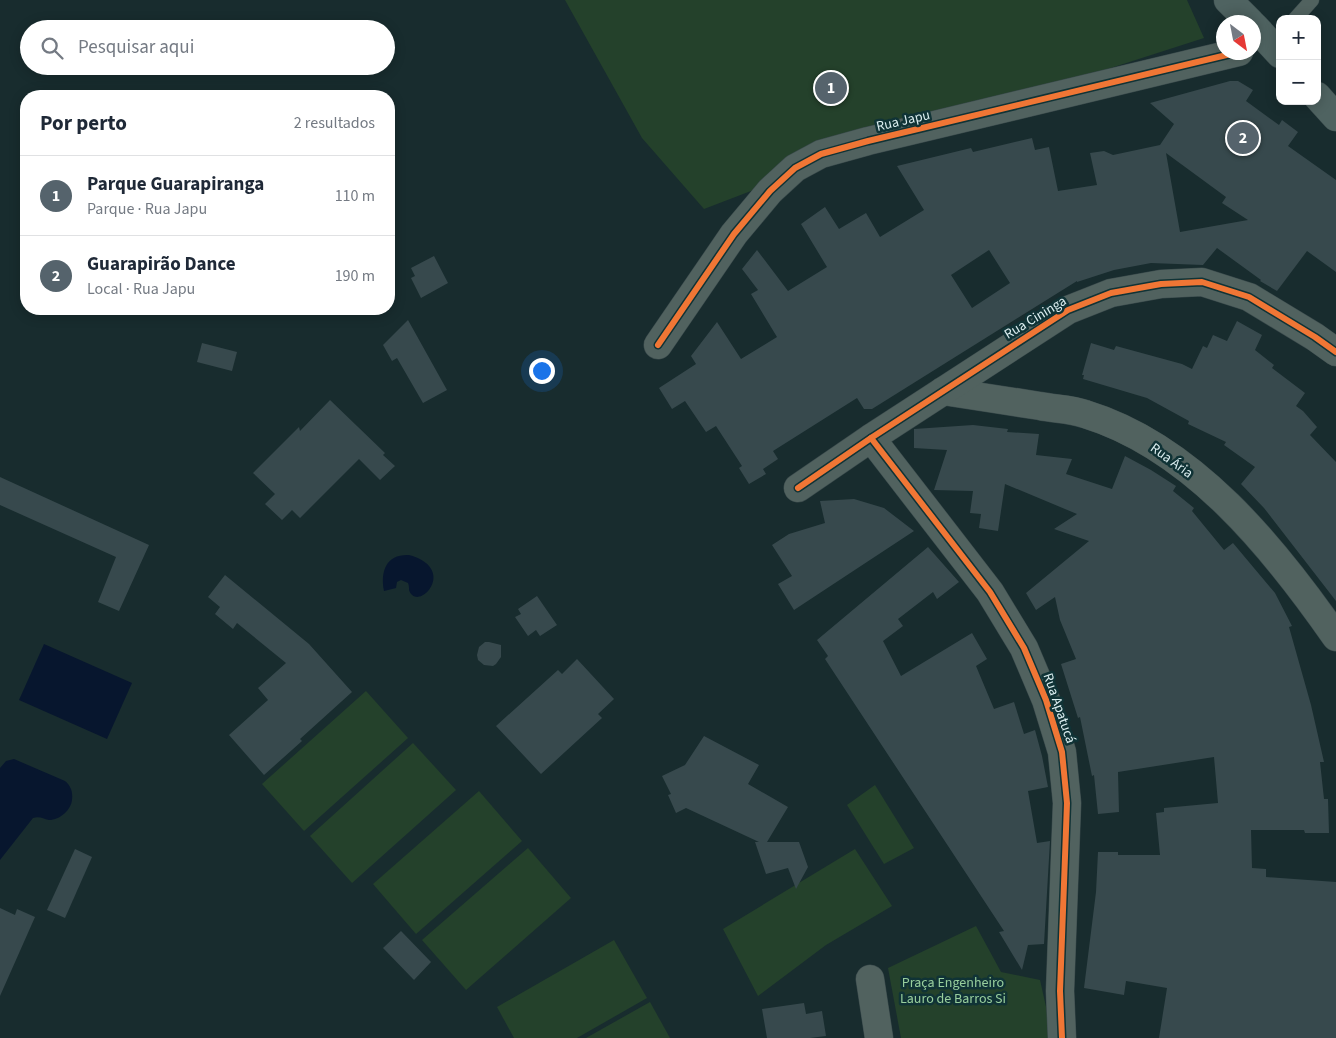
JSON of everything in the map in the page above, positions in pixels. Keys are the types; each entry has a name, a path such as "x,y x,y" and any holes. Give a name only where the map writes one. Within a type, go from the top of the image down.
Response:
{"main road":[{"path":"1228,0 1243,15"},
{"path":"1321,100 1336,117"}],"street":[{"name":"Rua Japu","path":"658,345 734,234 770,191 795,168 822,154 868,141 1216,58"},
{"name":"Rua Cininga","path":"798,488 942,391 1068,310 1111,293 1161,284 1202,282 1249,298 1315,337 1336,352"},
{"name":"Rua Ária","path":"942,391 1084,413 1128,430 1174,458 1214,492 1263,540 1312,602 1336,637"},
{"name":"Rua Apatucá","path":"871,438 990,592 1024,648 1046,700 1062,752 1068,803 1060,990 1062,1038"},
{"path":"870,979 879,1038"}],"lane":[{"path":"1299,15 1312,0"}],"green space":[{"path":"565,0 1187,0 1204,38 865,147 704,209 642,138"},
{"path":"366,691 408,738 304,831 262,784"},
{"path":"413,743 456,790 352,883 310,836"},
{"path":"875,785 914,848 884,864 847,805"},
{"path":"479,791 522,841 416,934 373,884"},
{"path":"528,848 571,898 466,990 422,940"},
{"path":"855,849 892,906 826,945 758,996 723,929"},
{"name":"Praça Engenheiro Lauro de Barros Si","path":"976,926 1001,972 1040,980 1053,1038 901,1038 888,968"},
{"path":"614,940 647,998 577,1038 514,1038 497,1007"},
{"path":"650,1002 670,1038 586,1038"}],"water":[{"path":"401,555 409,555 424,562 432,570 434,579 431,587 420,597 413,596 409,590 408,583 401,580 397,582 396,588 384,591 384,570 390,560"},
{"path":"44,644 132,683 107,739 19,700"},
{"path":"14,759 65,781 71,789 72,800 67,811 53,820 40,817 33,818 0,860 0,768 6,761"}],"building":[{"path":"1230,81 1238,81 1253,90 1246,101 1279,125 1282,120 1298,132 1288,146 1336,180 1336,272 1307,251 1277,291 1260,281 1217,248 1203,265 1151,263 1114,270 1077,281 872,409 864,409 857,398 773,451 778,459 763,469 766,474 749,484 739,468 742,466 716,426 706,432 685,401 672,409 659,388 696,364 691,356 717,322 741,359 777,337 751,294 758,290 742,269 757,250 788,291 827,267 801,224 825,207 839,229 866,213 880,237 924,210 897,166 971,148 973,152 1032,138 1035,150 1049,147 1058,191 1097,185 1090,153 1104,151 1113,155 1160,145 1174,124 1150,103","holes":["1166,153 1226,197 1222,203 1248,220 1180,232","989,250 1010,283 972,308 951,275"]},
{"path":"434,256 448,283 421,298 411,278 415,276 411,268"},
{"path":"408,320 447,390 423,403 397,358 392,361 383,345"},
{"path":"1237,321 1262,335 1255,350 1274,365 1272,368 1305,393 1296,406 1317,427 1310,435 1336,462 1336,601 1264,508 1241,484 1255,467 1224,445 1226,442 1188,424 1189,421 1147,398 1083,379 1084,375 1082,375 1091,343 1114,350 1116,346 1182,364 1192,369 1203,346 1207,348 1213,335 1227,341"},
{"path":"202,343 237,352 232,371 197,362"},
{"path":"330,400 385,453 383,455 395,466 380,480 359,459 300,518 292,510 282,520 265,504 275,494 253,473 299,427 300,431"},
{"path":"973,425 1008,429 1007,432 1039,434 1036,455 1072,459 1066,474 1112,489 1125,456 1151,470 1176,486 1173,491 1194,508 1192,511 1224,550 1233,543 1275,593 1292,626 1289,627 1311,705 1324,762 1320,762 1324,799 1328,799 1329,833 1305,833 1304,830 1251,830 1252,868 1266,869 1266,877 1336,882 1336,1038 1159,1038 1167,988 1126,981 1124,995 1084,988 1096,892 1098,852 1118,852 1118,855 1160,855 1156,813 1164,812 1164,808 1218,803 1214,757 1118,772 1119,812 1098,814 1094,775 1092,776 1080,717 1078,718 1061,664 1076,659 1060,620 1055,597 1036,610 1026,593 1089,541 1054,529 1077,514 1005,484 998,531 979,528 981,514 970,513 973,491 934,490 947,450 914,448 914,429"},
{"path":"0,477 149,545 119,611 98,602 116,557 0,505"},
{"path":"854,499 884,508 914,531 794,610 778,584 792,576 772,545 789,534 825,523 820,501"},
{"path":"928,547 959,582 937,599 933,592 898,619 903,626 883,641 901,676 972,633 987,659 976,666 994,709 1014,702 1024,734 1035,730 1042,756 1048,787 1028,791 1037,843 1050,841 1044,944 1028,945 1022,970 999,932 1004,931 825,659 828,656 817,640"},
{"path":"225,575 309,644 352,692 264,775 229,735 268,700 258,688 286,663 237,623 233,629 215,614 220,607 208,597"},
{"path":"537,596 557,625 540,636 536,630 528,636 515,617 521,614 518,609"},
{"path":"485,642 501,645 501,657 493,666 484,665 478,660 479,647"},
{"path":"577,659 614,699 598,714 602,718 541,774 496,726 558,670 562,674"},
{"path":"704,736 759,765 748,784 788,807 767,842 799,842 808,867 796,889 788,868 766,874 755,842 759,842 686,808 676,813 668,795 671,794 662,776 685,765"},
{"path":"75,849 92,857 65,918 47,910"},
{"path":"0,908 15,915 17,909 35,917 0,996"},
{"path":"401,931 431,962 414,980 383,948"},
{"path":"804,1003 806,1014 822,1011 826,1036 767,1038 762,1009"}],"cycle path":[{"path":"658,345 734,234 770,191 795,168 821,154 1216,58"},
{"path":"798,488 871,438 1068,310 1111,293 1161,284 1202,282 1249,297 1336,352"},
{"path":"871,438 990,592 1024,648 1046,700 1062,752 1067,803 1060,991 1062,1038"}],"place":[{"name":"Parque Guarapiranga","path":"831,88"},
{"name":"Guarapirão Dance","path":"1243,138"}]}
